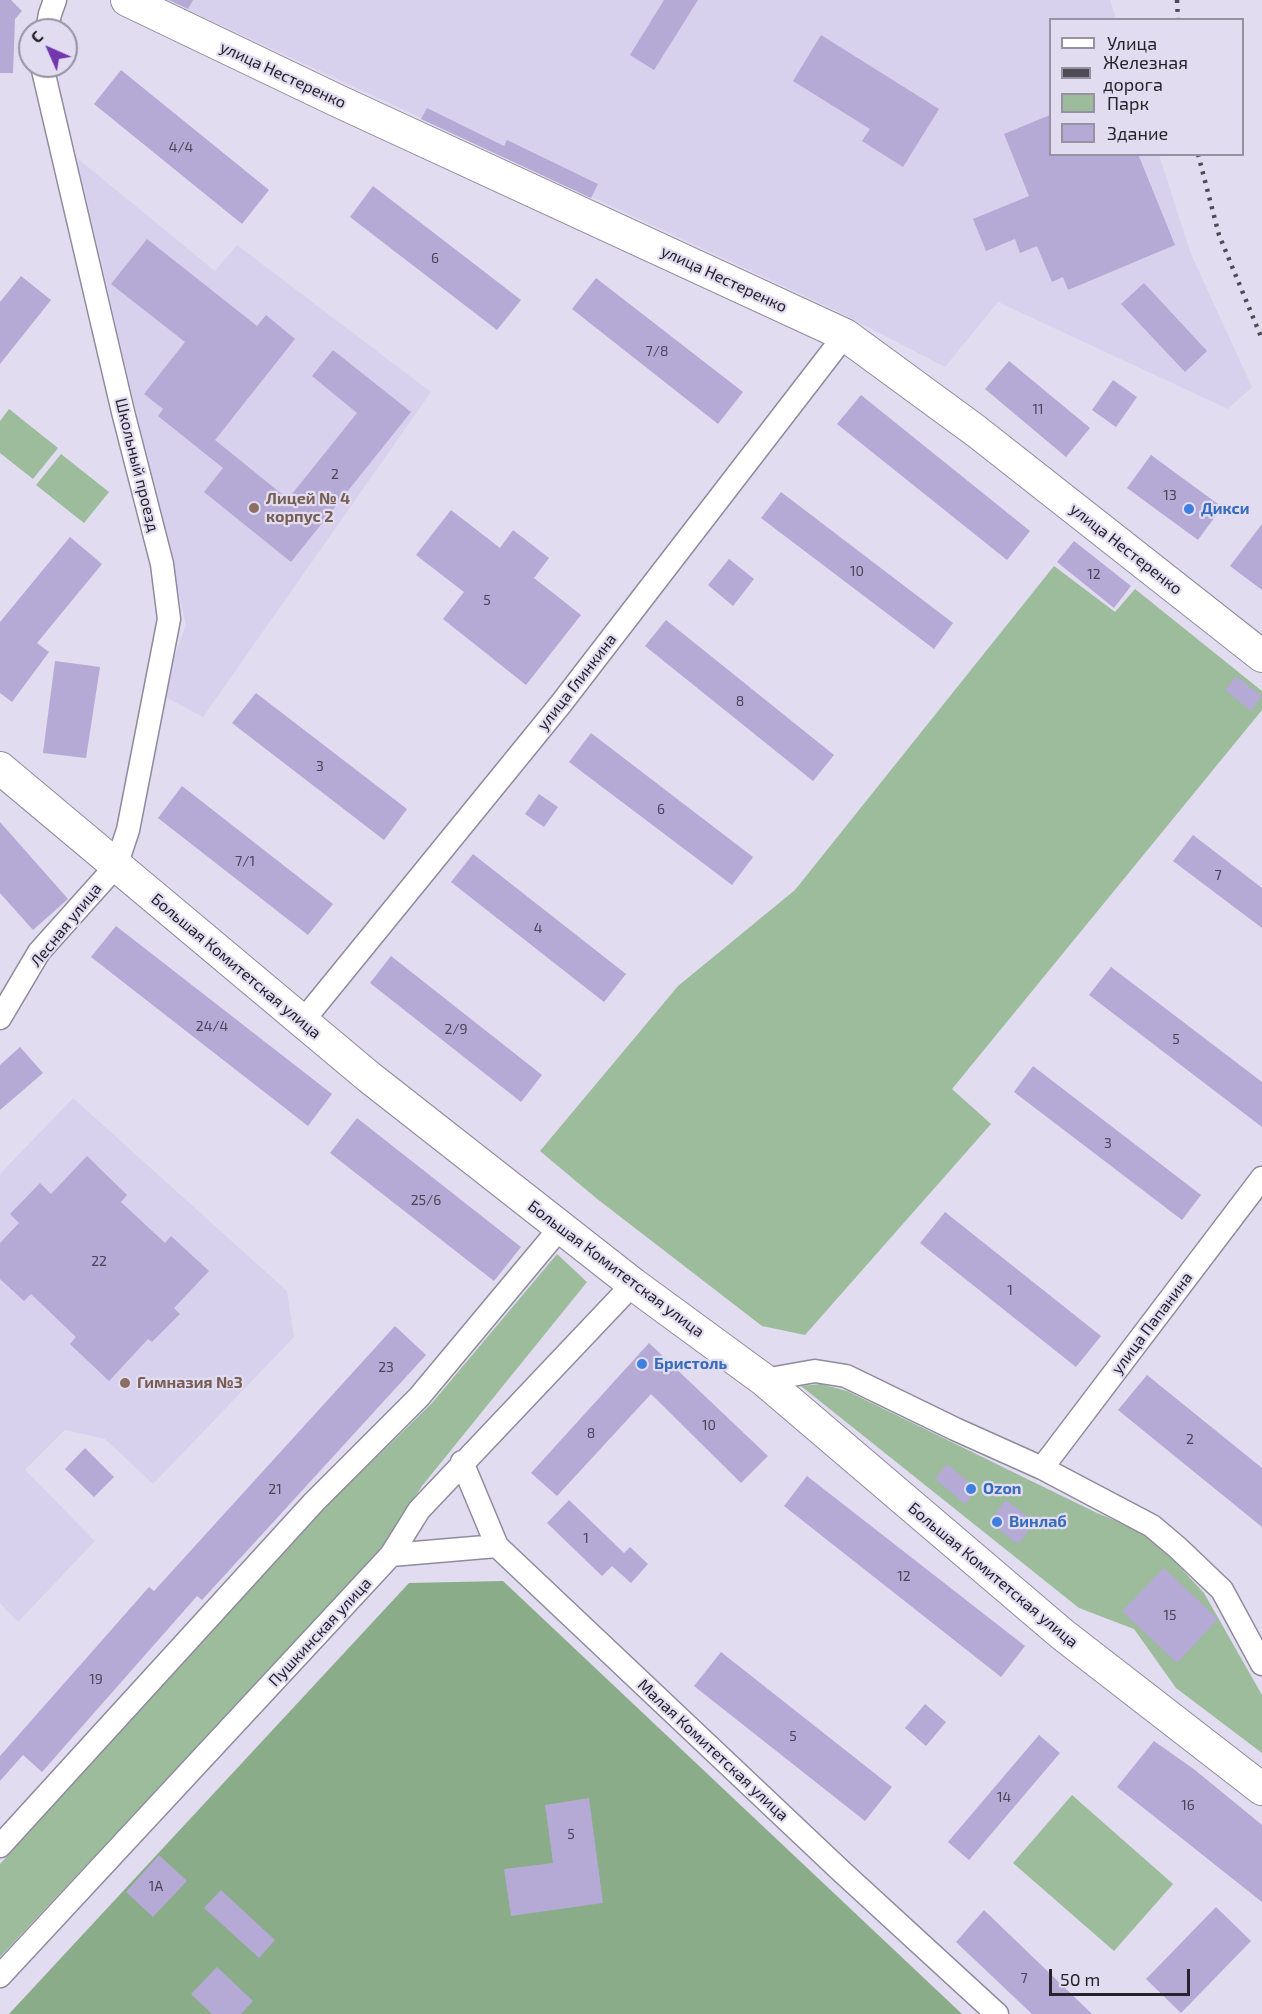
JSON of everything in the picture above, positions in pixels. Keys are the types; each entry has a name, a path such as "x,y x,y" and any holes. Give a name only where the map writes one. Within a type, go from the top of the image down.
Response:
{"street":[{"path":"49,18 55,0"},
{"name":"улица Нестеренко","path":"127,0 349,106 845,335 976,431 1262,656"},
{"name":"Школьный проезд","path":"45,78 123,412 162,564 170,619 129,830 116,866"},
{"name":"улица Глинкина","path":"302,1022 560,705 845,335"},
{"name":"Большая Комитетская улица","path":"0,768 302,1022 560,1228 764,1380 1062,1634 1262,1789"},
{"name":"Лесная улица","path":"0,1018 39,952 116,866"},
{"name":"улица Папанина","path":"1042,1468 1262,1178"},
{"path":"0,1846 314,1502 419,1397 560,1228"},
{"name":"Пушкинская улица","path":"0,1976 392,1555 419,1510 462,1462 633,1284"},
{"path":"764,1380 815,1371 846,1376 1042,1468 1152,1526 1221,1590 1262,1664"},
{"name":"Малая Комитетская улица","path":"462,1462 497,1546 840,1870 997,2014"},
{"path":"392,1555 497,1546"}],"shaded area":[{"path":"167,0 1110,0 1116,18 1049,18 1049,156 1159,156 1191,254 1252,387 1228,409 998,302 945,367 833,309"},
{"name":"Лицей № 4 корпус 2","path":"77,158 215,271 237,245 431,392 203,717 160,694 186,625"},
{"name":"Гимназия №3","path":"73,1098 287,1291 294,1337 153,1484 105,1439 65,1430 25,1470 95,1541 18,1622 0,1603 0,1174"}],"green space":[{"path":"9,409 58,448 33,479 0,453 0,421"},
{"path":"61,454 109,492 84,523 36,485"},
{"path":"1054,566 1115,612 1135,589 1262,691 1262,710 952,1089 991,1124 805,1335 762,1326 596,1198 540,1151 678,986 795,890"},
{"path":"557,1254 587,1282 422,1486 377,1555 0,1957 0,1864 320,1512 432,1403"},
{"path":"821,1384 847,1391 1097,1513 1150,1535 1204,1593 1262,1695 1262,1753 1176,1688 1134,1629 1079,1608 801,1386"},
{"path":"503,1581 962,2014 9,2014 409,1583"},
{"path":"1072,1795 1173,1884 1114,1951 1013,1863"}],"building":[{"path":"0,0 11,0 22,11 15,19 13,73 0,73"},
{"path":"169,0 193,0 188,9"},
{"path":"664,0 698,0 654,70 630,55"},
{"path":"821,35 939,109 903,167 862,141 870,129 793,81"},
{"path":"121,70 269,190 242,224 94,104"},
{"path":"427,108 504,146 507,140 598,184 591,198 421,119"},
{"path":"1049,115 1049,156 1139,156 1175,245 1068,290 1063,277 1052,282 1037,246 1020,253 1015,239 986,251 973,219 1029,196 1004,134"},
{"path":"373,186 521,300 497,330 350,217"},
{"path":"147,239 257,326 266,315 295,339 215,440 288,499 357,413 312,376 333,350 411,412 291,562 204,492 223,468 158,416 163,409 144,394 185,342 111,284"},
{"path":"21,276 51,300 0,364 0,302"},
{"path":"596,278 743,392 718,424 572,309"},
{"path":"1144,283 1207,351 1185,372 1121,304"},
{"path":"1009,361 1090,428 1066,457 985,389"},
{"path":"1113,380 1137,397 1116,427 1092,410"},
{"path":"861,395 1030,531 1007,560 837,424"},
{"path":"1151,455 1222,507 1198,540 1127,488"},
{"path":"781,492 953,623 934,649 761,518"},
{"path":"451,510 500,548 513,530 549,558 534,578 581,615 526,685 443,619 464,592 416,555"},
{"path":"1262,524 1262,590 1230,566"},
{"path":"70,537 102,564 37,643 49,652 12,702 0,693 0,622"},
{"path":"1074,541 1131,586 1114,608 1057,562"},
{"path":"729,559 754,579 733,606 708,585"},
{"path":"666,620 834,755 813,781 645,646"},
{"path":"55,661 100,667 86,758 43,753"},
{"path":"1236,676 1262,696 1251,711 1225,690"},
{"path":"256,693 407,809 384,840 232,723"},
{"path":"591,733 753,857 732,885 569,762"},
{"path":"182,786 333,904 308,935 158,818"},
{"path":"539,794 558,807 544,827 525,814"},
{"path":"0,822 68,899 33,930 0,893"},
{"path":"1193,835 1262,888 1262,928 1173,861"},
{"path":"473,854 626,974 604,1002 451,882"},
{"path":"116,926 332,1094 308,1126 91,957"},
{"path":"391,956 542,1075 521,1102 370,983"},
{"path":"1111,967 1262,1082 1262,1127 1089,995"},
{"path":"20,1047 43,1073 0,1110 0,1065"},
{"path":"1033,1066 1201,1195 1182,1220 1014,1092"},
{"path":"357,1118 521,1247 494,1281 330,1153"},
{"path":"87,1156 127,1195 121,1202 165,1243 171,1236 209,1271 174,1308 180,1314 152,1342 148,1339 109,1381 70,1344 76,1337 31,1294 24,1301 0,1279 0,1243 19,1223 10,1214 40,1183 51,1194"},
{"path":"945,1212 1101,1336 1076,1367 920,1243"},
{"path":"395,1326 426,1355 202,1600 197,1596 42,1772 23,1755 0,1781 0,1756 149,1587 154,1591"},
{"path":"649,1343 768,1456 741,1483 651,1394 557,1496 531,1473"},
{"path":"1147,1375 1262,1468 1262,1527 1118,1410"},
{"path":"85,1448 114,1477 94,1497 65,1469"},
{"path":"947,1464 977,1489 965,1504 935,1479"},
{"path":"807,1476 1025,1646 1001,1677 784,1506"},
{"path":"569,1500 624,1553 630,1547 648,1564 631,1583 612,1566 602,1576 547,1523"},
{"path":"1006,1500 1035,1522 1018,1544 989,1522"},
{"path":"1164,1568 1218,1619 1177,1663 1122,1611"},
{"path":"721,1652 892,1787 865,1821 694,1686"},
{"path":"925,1704 946,1722 926,1746 905,1728"},
{"path":"1039,1735 1060,1753 969,1860 948,1842"},
{"path":"1154,1741 1195,1770 1262,1825 1262,1902 1117,1787"},
{"path":"589,1798 603,1903 511,1916 504,1869 553,1863 545,1805"},
{"path":"159,1855 187,1881 153,1917 126,1892"},
{"path":"221,1890 275,1940 259,1958 204,1908"},
{"path":"1216,1907 1251,1941 1181,2013 1146,1979"},
{"path":"984,1910 1092,2014 1032,2014 956,1942"},
{"path":"217,1967 253,2001 241,2014 212,2014 191,1994"}],"railway":[{"path":"1177,0 1178,18"},
{"path":"1199,156 1219,235 1262,339"}],"place":[{"name":"Лицей № 4 корпус 2","path":"254,508"},
{"name":"Дикси","path":"1189,509"},
{"name":"Бристоль","path":"642,1364"},
{"name":"Гимназия №3","path":"125,1383"},
{"name":"Ozon","path":"971,1489"},
{"name":"Винлаб","path":"997,1522"}]}
